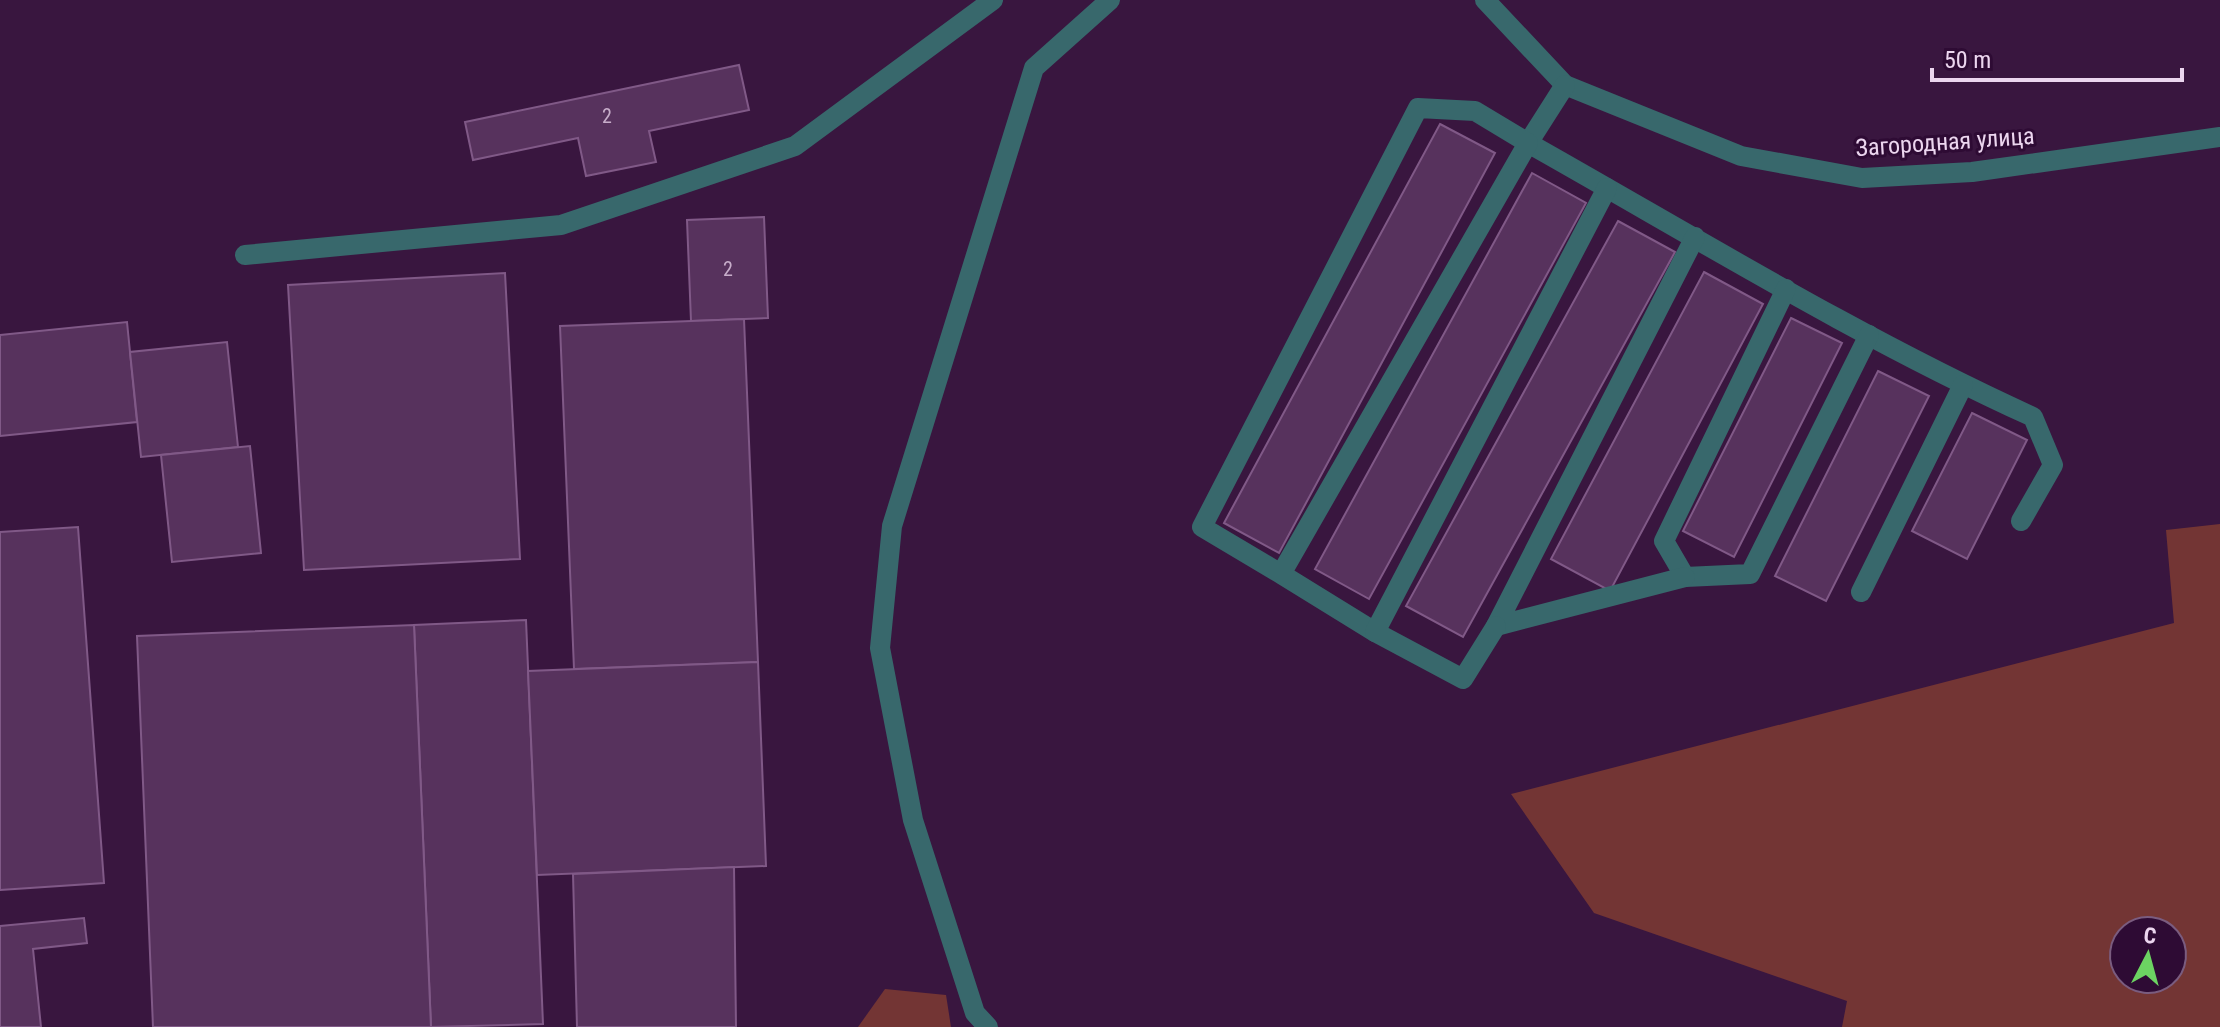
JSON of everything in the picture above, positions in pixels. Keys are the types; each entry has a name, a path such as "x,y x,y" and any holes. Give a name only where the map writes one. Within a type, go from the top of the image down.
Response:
{"lane":[{"path":"245,255 561,225 795,146 993,0"},
{"path":"998,1027 981,1020 913,820 880,648 892,526 1034,68 1110,0"},
{"name":"Загородная улица","path":"1485,0 1565,85 1741,156 1862,178 1972,172 2220,137"},
{"path":"1281,574 1528,143 1565,85"},
{"path":"1695,237 1496,626 1463,679 1375,632 1202,527 1418,108 1475,111 1869,335 1963,385 2033,417 2053,465 2021,521"},
{"path":"1375,632 1607,188"},
{"path":"1685,577 1664,541 1786,289"},
{"path":"1496,626 1685,577 1750,574 1869,335"},
{"path":"1861,592 1963,385"}],"shaded area":[{"path":"2220,524 2220,1027 1842,1027 1847,1001 1594,913 1511,794 2174,623 2166,530"},
{"path":"885,989 946,995 951,1027 858,1027"}],"building":[{"path":"739,65 749,110 649,131 656,162 586,176 578,138 473,160 465,122"},
{"path":"1440,124 1495,153 1279,553 1224,523"},
{"path":"1532,173 1586,203 1369,599 1315,569"},
{"path":"764,217 768,318 691,321 687,220"},
{"path":"1618,221 1675,252 1463,637 1406,606"},
{"path":"1704,272 1763,304 1610,591 1551,559"},
{"path":"505,273 520,559 304,570 288,285"},
{"path":"1791,318 1842,343 1734,557 1683,531"},
{"path":"744,319 758,662 574,669 560,326"},
{"path":"127,322 137,422 0,436 0,335"},
{"path":"227,342 238,447 141,457 130,352"},
{"path":"1878,371 1929,396 1826,601 1775,576"},
{"path":"1972,413 2027,440 1967,559 1912,531"},
{"path":"250,446 261,553 172,562 161,455"},
{"path":"78,527 104,883 0,890 0,532"},
{"path":"526,620 543,1024 431,1027 414,625"},
{"path":"414,625 431,1027 153,1027 137,636"},
{"path":"758,662 766,866 537,875 528,671"},
{"path":"734,867 736,1027 577,1027 573,874"},
{"path":"84,918 87,943 33,949 41,1027 0,1027 0,926"}]}
